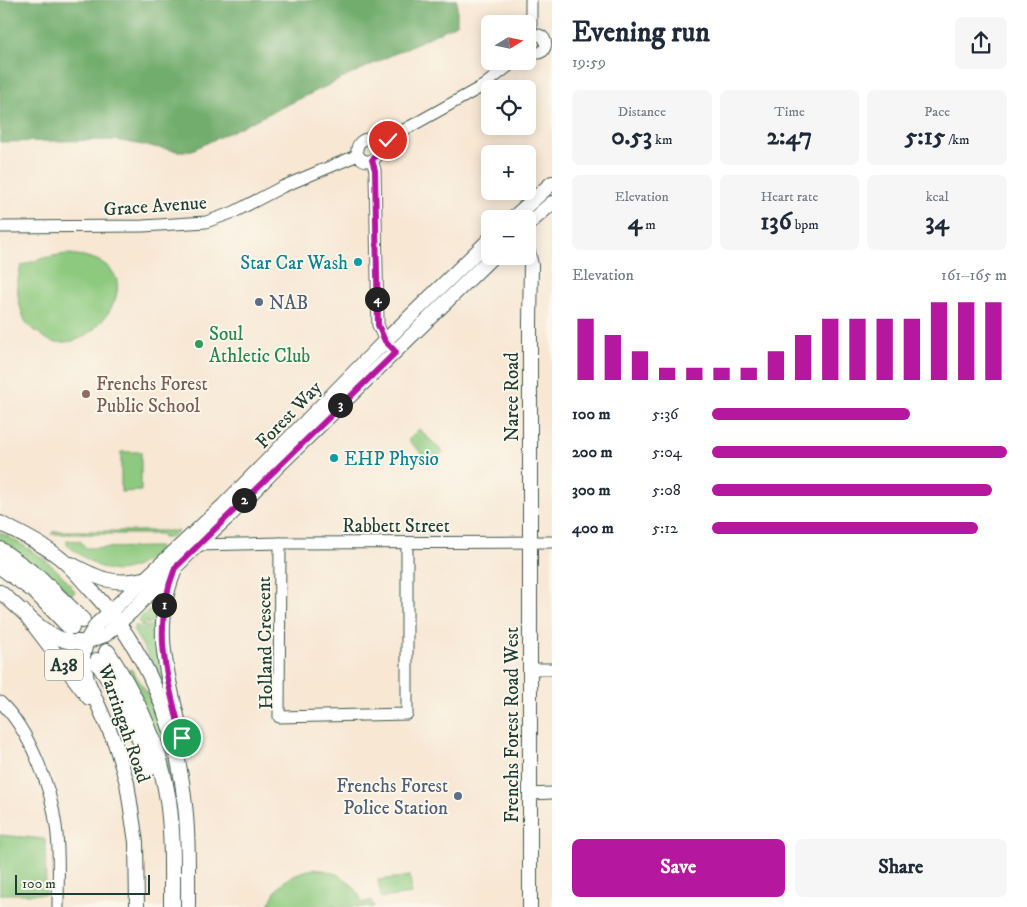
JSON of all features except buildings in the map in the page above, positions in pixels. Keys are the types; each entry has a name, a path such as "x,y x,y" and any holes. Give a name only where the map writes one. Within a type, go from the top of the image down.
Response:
{"highway":[{"path":"0,550 39,578 85,629"},
{"name":"A38","path":"0,566 85,629"},
{"name":"Warringah Road","path":"96,657 135,728 148,763 157,801 162,842 162,907"},
{"name":"Warringah Road","path":"96,657 123,676 146,724 159,761 168,799 170,818 172,907"}],"main road":[{"path":"522,210 552,183"},
{"path":"536,217 552,203"},
{"name":"Forest Way","path":"110,611 270,460 385,341 481,248"},
{"name":"Forest Way","path":"119,623 485,265"},
{"name":"Naree Road","path":"529,542 531,265"},
{"name":"Warringah Road","path":"0,523 30,538 58,556 110,611 148,671 170,728 183,787 188,846 188,907"},
{"name":"Frenchs Forest Road West","path":"529,542 530,907"},
{"path":"58,556 91,574 112,582 125,583 144,579"},
{"path":"175,568 164,606 163,646 166,676 182,738 188,771 190,807 188,846"},
{"name":"Warringah Road","path":"0,592 46,632 62,640 85,629 110,611"},
{"name":"A38","path":"23,611 104,718"},
{"name":"Warringah Road","path":"85,629 119,623"},
{"name":"Warringah Road","path":"85,629 86,642 96,657 87,680 122,764 130,800 136,842 137,907"},
{"name":"Warringah Road","path":"85,629 86,642"}],"street":[{"path":"530,15 531,0"},
{"path":"536,38 540,35 548,37 543,51 536,54"},
{"path":"377,145 484,86 504,70"},
{"path":"364,140 372,140 377,145 378,154 372,160 362,160 358,155 358,148 364,140"},
{"name":"Grace Avenue","path":"0,227 134,226 206,222 234,212 282,187 358,155"},
{"path":"372,160 375,170 378,325 385,341 396,352"},
{"name":"Rabbett Street","path":"197,545 280,542 552,542"},
{"name":"Holland Crescent","path":"280,542 279,717 408,714 407,543"},
{"path":"529,669 552,669"},
{"path":"0,702 13,716 28,742 54,813 58,845 58,907"},
{"path":"530,794 552,793"}],"green space":[{"path":"0,0 457,0 457,24 190,151 177,151 115,140 0,142"},
{"path":"70,254 92,258 103,263 112,271 117,280 117,290 110,310 96,328 76,340 53,342 30,328 25,321 18,299 19,273 21,266 39,259"},
{"path":"419,429 443,452 432,463 408,440"},
{"path":"121,452 141,452 141,491 121,492"},
{"path":"55,531 179,531 169,538 163,538 162,534 51,534"},
{"path":"0,532 31,550 51,565 75,592 71,595 45,572 0,540"},
{"path":"67,540 80,541 86,548 159,547 160,551 134,567 113,570 92,563 67,545"},
{"path":"158,602 159,617 147,625 147,621 143,624 146,626 141,627 139,619"},
{"path":"154,624 159,624 169,705 153,663 133,630 135,626 138,626 141,630"},
{"path":"131,669 146,693 158,718 172,772 169,774 127,671"},
{"path":"0,835 45,839 46,894 0,894"},
{"path":"315,869 331,872 344,878 355,889 362,903 371,900 374,907 268,907 275,892 286,880 299,873"},
{"path":"410,876 412,894 381,898 378,880"}],"place":[{"name":"Star Car Wash","path":"358,262"},
{"name":"NAB","path":"259,302"},
{"name":"Soul Athletic Club","path":"199,344"},
{"name":"Frenchs Forest Public School","path":"86,394"},
{"name":"EHP Physio","path":"334,458"},
{"name":"Frenchs Forest Police Station","path":"458,796"}],"route":[{"path":"182,738 166,676 163,646 162,621 164,606 168,586 175,568 396,352 385,341 378,325 376,293 375,170 372,160 377,157 377,145 388,140"}]}
